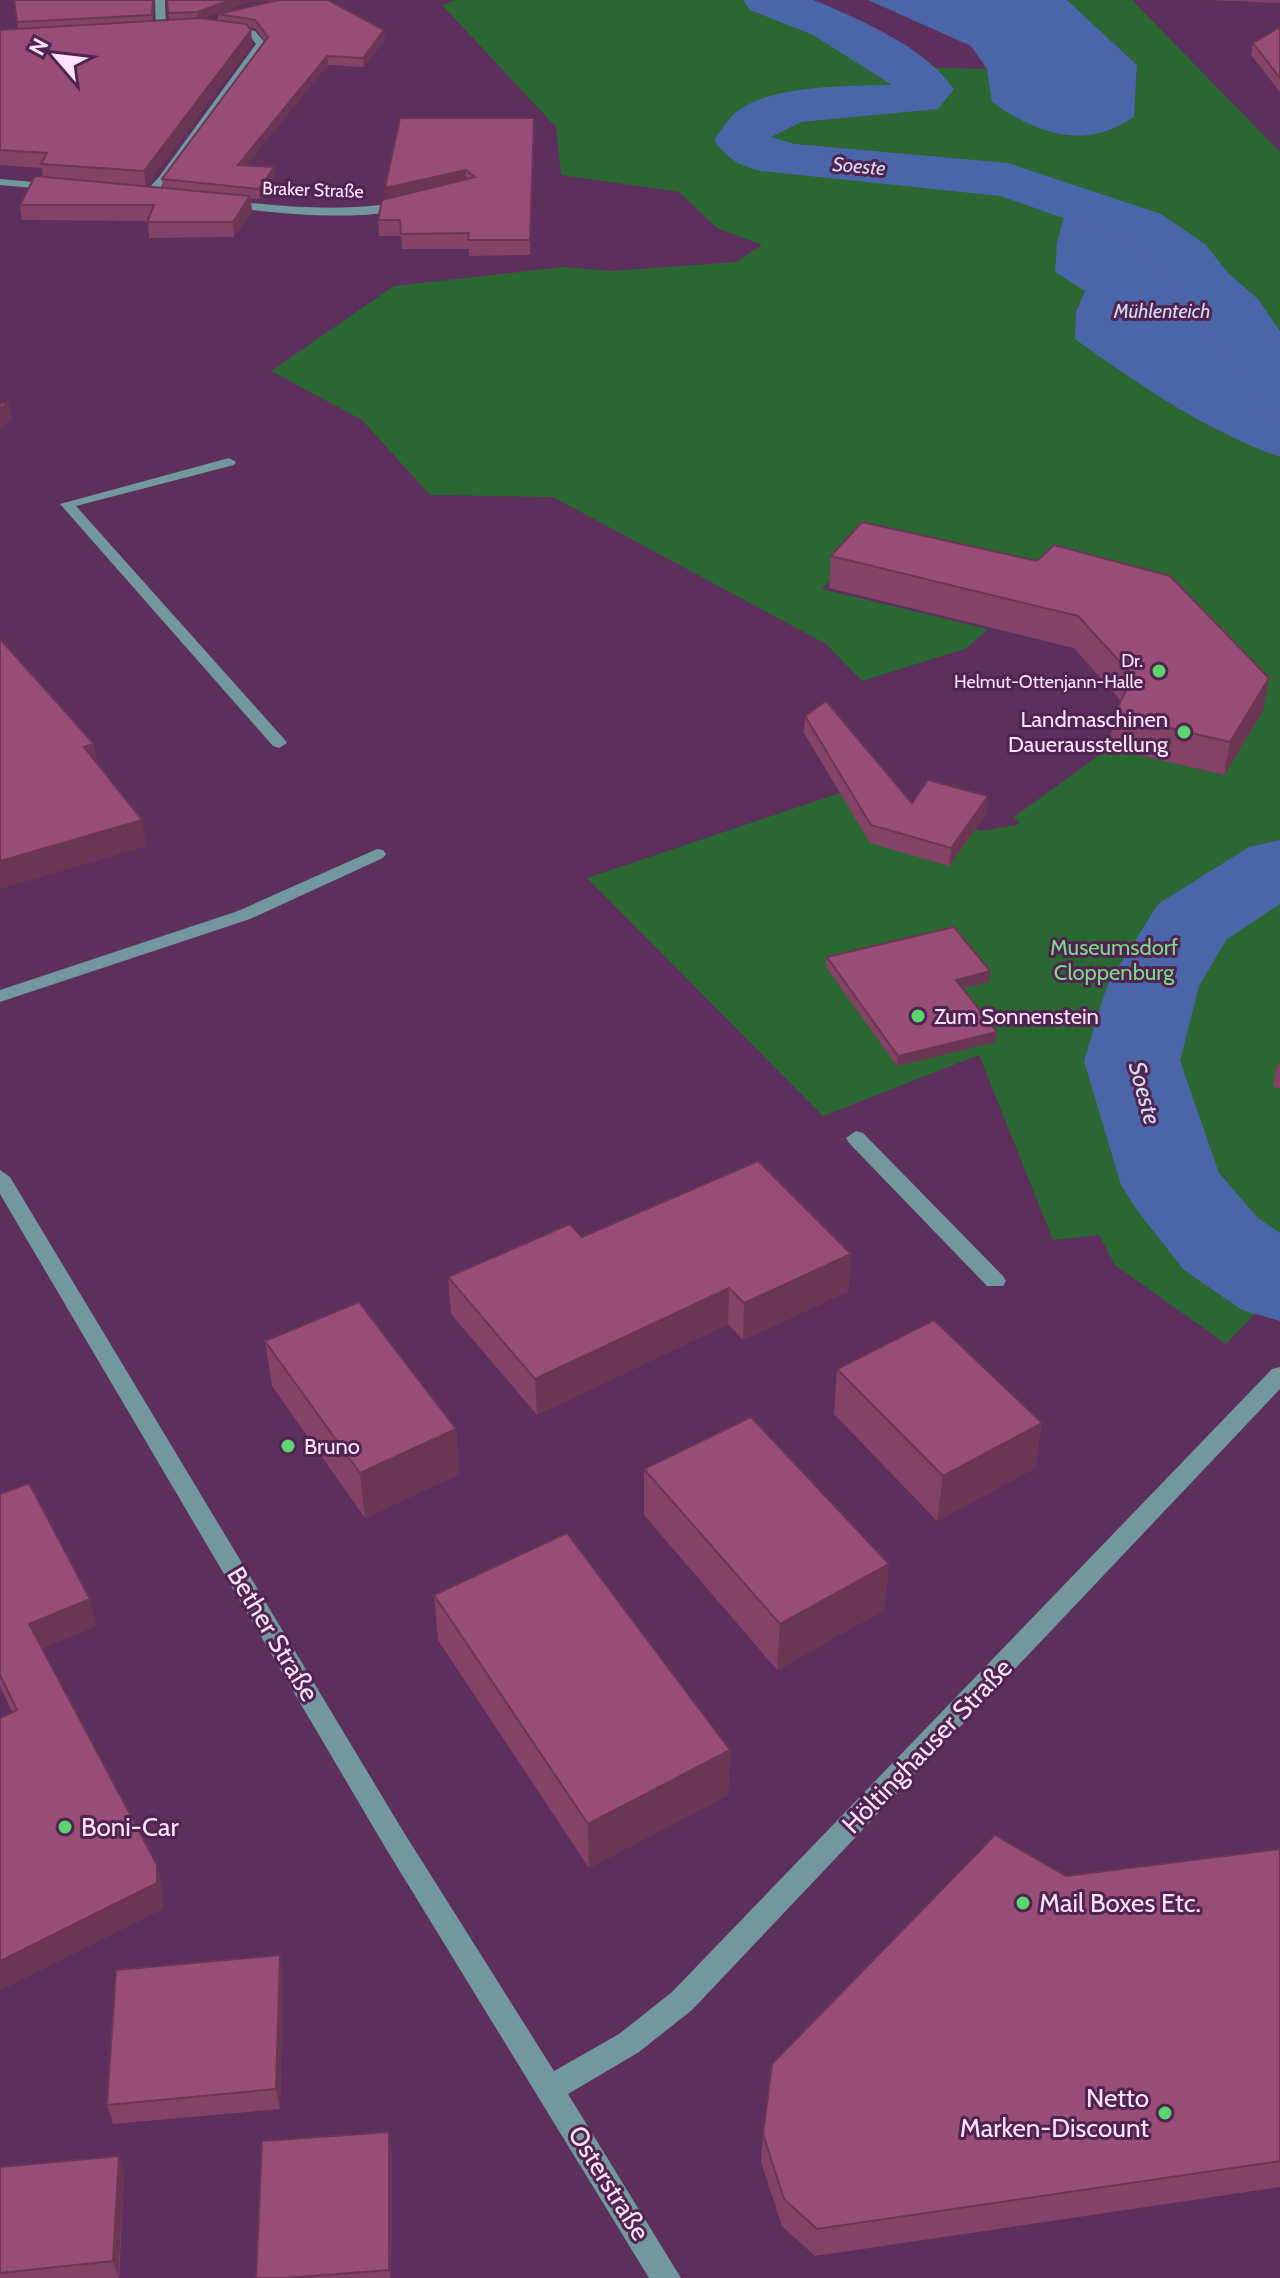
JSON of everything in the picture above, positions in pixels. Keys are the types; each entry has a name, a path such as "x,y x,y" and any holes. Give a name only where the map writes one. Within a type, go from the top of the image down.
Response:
{"street":[{"path":"160,0 155,28 175,27"},
{"path":"150,194 261,44 252,33 217,27"},
{"path":"0,182 70,188"},
{"path":"124,192 164,196"},
{"name":"Braker Straße","path":"207,201 320,211 381,210 424,200"},
{"path":"229,462 67,504 279,743"},
{"path":"0,996 244,915 377,854"},
{"path":"856,1138 995,1281"},
{"name":"Bether Straße","path":"0,1177 394,1839 550,2089"},
{"name":"Höltinghauser Straße","path":"550,2089 629,2043 682,2001 1280,1375"},
{"name":"Osterstraße","path":"550,2089 666,2278"}],"green space":[{"name":"Museumsdorf Cloppenburg","path":"456,0 800,0 829,7 916,67 987,69 993,102 1136,91 1137,65 1067,0 1132,0 1280,152 1280,331 1258,299 1176,228 1073,193 1017,178 1065,215 1057,243 1085,291 1076,312 1198,419 1280,457 1280,1287 1226,1344 1115,1265 1099,1235 1053,1240 979,1055 823,1116 587,878 840,793 983,831 1020,824 1014,817 1109,748 1224,775 1262,711 857,550 822,589 988,629 967,648 862,681 826,644 553,497 430,495 362,420 271,371 394,286 563,267 611,271 736,262 762,245 717,228 679,192 561,175 556,127 442,5"}],"water":[{"path":"868,0 1067,0 1137,65 1134,117 1097,134 1079,136 1044,130 1026,123 992,102 987,69 971,46"},
{"name":"Mühlenteich","path":"1017,178 1073,193 1176,228 1258,299 1280,331 1280,457 1199,420 1075,339 1076,312 1085,291 1055,272 1057,243 1064,216 1004,184"},
{"path":"1280,853 1280,876 1226,906 1206,920 1187,941 1168,973 1132,1061 1138,990 1148,955 1165,925 1210,891"}],"building":[{"path":"14,0 153,0 152,15 17,22"},
{"path":"167,0 231,0 197,12 168,13"},
{"path":"279,0 328,0 384,30 363,58 327,56 238,165 274,167 259,189 162,179 268,37 255,20 218,14"},
{"path":"200,18 246,24 251,30 144,171 41,164 47,153 0,150 0,30"},
{"path":"1280,27 1280,78 1253,43"},
{"path":"400,118 534,118 530,240 468,240 469,233 401,234 400,220 378,220 382,200 475,177 466,170 385,188"},
{"path":"35,176 250,196 233,222 147,222 154,205 20,205"},
{"path":"862,522 1037,561 1054,545 1170,576 1269,678 1230,742 1114,715 1133,676 1078,616 831,556"},
{"path":"0,639 94,744 84,747 142,820 0,861"},
{"path":"826,701 912,803 928,780 988,796 951,848 871,825 805,716"},
{"name":"Zum Sonnenstein","path":"954,927 990,971 956,980 997,1032 898,1056 827,957"},
{"path":"758,1161 851,1254 744,1303 729,1288 535,1379 448,1277 570,1224 582,1237"},
{"path":"359,1302 456,1429 360,1473 265,1341"},
{"path":"934,1320 1042,1423 943,1476 837,1369"},
{"path":"751,1417 889,1564 780,1624 644,1469"},
{"name":"Boni-Car","path":"29,1483 90,1599 29,1624 157,1865 157,1883 0,1961 0,1718 17,1710 0,1675 0,1494"},
{"path":"567,1533 730,1750 588,1824 434,1595"},
{"path":"995,1835 1066,1876 1280,1849 1280,2161 817,2229 784,2199 763,2134 772,2064"},
{"path":"280,1955 276,2089 107,2105 116,1970"},
{"path":"389,2132 389,2270 256,2278 262,2141"},
{"path":"119,2156 113,2261 0,2273 0,2167"}],"waterway":[{"name":"Soeste","path":"767,0 809,15 852,36 893,61 928,89 920,98 795,107 772,114 753,125 741,140 761,155 1008,180 1141,226 1184,257 1260,355 1280,397"},
{"name":"Soeste","path":"1280,866 1190,923 1153,986 1132,1061 1172,1185 1221,1244 1280,1284"}],"place":[{"name":"Dr. Helmut-Ottenjann-Halle","path":"1159,671"},
{"name":"Landmaschinen Dauerausstellung","path":"1184,732"},
{"name":"Zum Sonnenstein","path":"918,1016"},
{"name":"Bruno","path":"288,1446"},
{"name":"Boni-Car","path":"65,1827"},
{"name":"Mail Boxes Etc.","path":"1023,1903"},
{"name":"Netto Marken-Discount","path":"1165,2113"}]}
